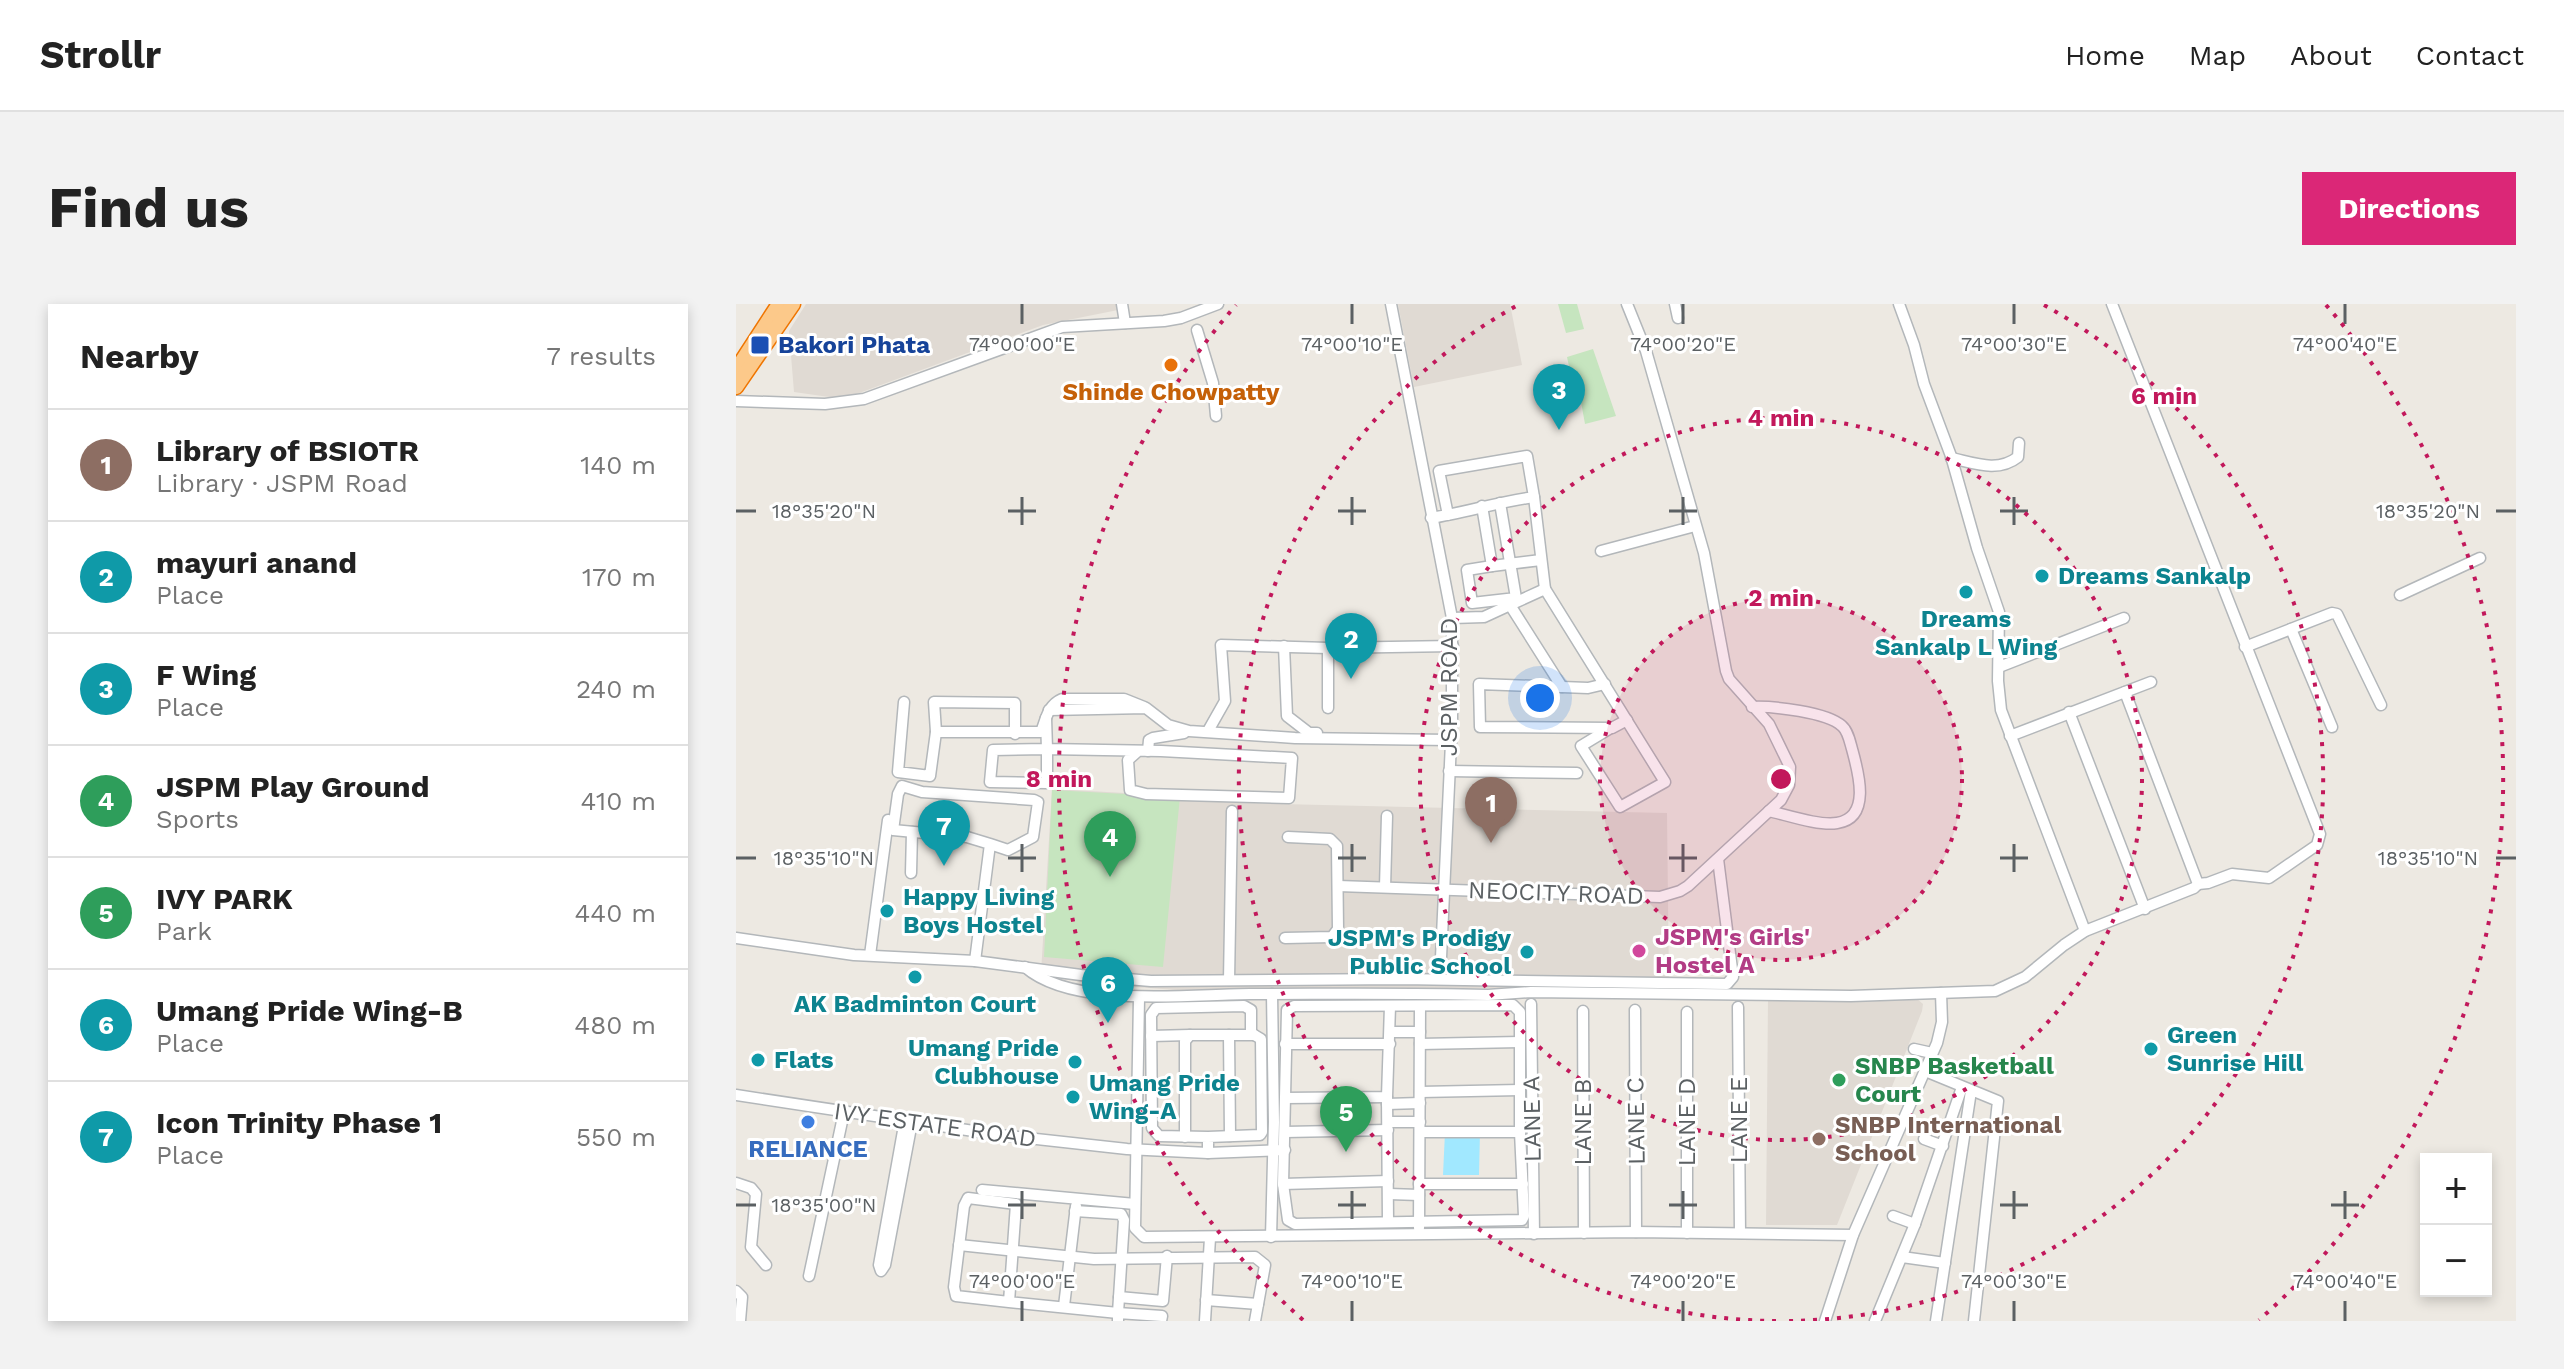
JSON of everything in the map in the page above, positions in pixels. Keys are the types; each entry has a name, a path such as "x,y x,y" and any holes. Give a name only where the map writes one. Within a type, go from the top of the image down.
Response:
{"highway":[{"path":"736,387 793,304"},
{"path":"736,370 772,308"}],"street":[{"path":"1122,304 1125,323"},
{"path":"736,401 825,404 864,399 1062,327 1181,318 1218,304"},
{"name":"JSPM ROAD","path":"1391,304 1452,618 1440,979"},
{"name":"NEOCITY ROAD","path":"1338,886 1660,897 1680,891 1786,793 1790,767 1769,724 1752,707 1726,671 1704,553 1646,351 1627,304"},
{"path":"1675,304 1678,318"},
{"path":"1899,304 1999,612 2001,710 2085,931"},
{"path":"1025,967 1044,981 1063,987 1139,998 1531,992 1851,996 1979,993 2004,989 2025,977 2085,931 2145,909 2198,884 2232,874 2269,878 2317,845 2320,834 2112,304"},
{"path":"1197,330 1213,383 1216,416"},
{"path":"1951,458 1996,467 2018,457 2019,443"},
{"path":"1448,515 1439,471 1527,456 1545,589 1605,684 1665,782 1620,807 1581,746 1627,720"},
{"path":"1431,518 1534,497"},
{"path":"1500,503 1514,602 1562,687"},
{"path":"1482,506 1492,566"},
{"path":"1601,551 1695,526"},
{"path":"2400,595 2480,558"},
{"path":"1514,602 1472,603 1467,570 1541,560"},
{"path":"1452,618 1484,617 1545,589"},
{"path":"2245,647 2332,613 2337,614 2381,705"},
{"path":"1999,667 2124,618"},
{"path":"2291,629 2332,727"},
{"path":"1208,731 1225,701 1221,645 1328,648 1453,646"},
{"path":"1284,646 1287,716 1309,733 1399,733"},
{"path":"1328,648 1328,708"},
{"path":"2010,736 2151,682"},
{"path":"1605,684 1588,688 1479,684 1480,727 1612,728"},
{"path":"2125,692 2198,884"},
{"path":"904,702 898,772 930,776 936,732 934,702 1015,703 1015,734"},
{"path":"1752,707 1784,707 1841,725 1847,733 1860,782 1858,807 1843,821 1829,823 1769,811"},
{"path":"1048,714 1146,708 1168,725 1189,731"},
{"path":"2069,712 2145,909"},
{"path":"1048,714 1047,749 1047,783 990,782 993,750 1047,749 1142,751 1292,758 1289,798 1146,794 1130,790 1128,760 1142,751 1153,738 1189,731 1295,738 1450,740"},
{"path":"936,732 1041,732 1048,714"},
{"path":"1449,771 1577,773"},
{"path":"870,955 892,786"},
{"path":"902,786 922,792 1037,801 1037,827 1033,837 1008,850 967,837 912,832 893,830 902,786"},
{"path":"1229,980 1232,811"},
{"path":"1385,887 1387,816"},
{"path":"911,873 912,832"},
{"path":"1285,938 1336,936 1338,929 1335,842 1288,837"},
{"path":"975,961 990,844"},
{"path":"736,938 838,953 975,961 1123,979 1440,979 1727,984 1733,977 1718,859"},
{"path":"1825,1321 1853,1235 1932,1053 1942,1022 1941,993"},
{"path":"1271,1237 1279,1150 1285,1132 1284,1014 1290,1007 1517,1006 1520,1012 1524,1216 1522,1220 1291,1223 1286,1217 1279,1150 1272,1071 1272,994"},
{"path":"1404,994 1404,1006"},
{"path":"1139,998 1135,1228 1144,1237 1636,1232 1853,1235"},
{"name":"LANE A","path":"1531,1004 1534,1234"},
{"path":"1151,1036 1254,1035 1261,1039 1262,1132 1260,1135 1208,1137 1159,1136 1152,1128 1151,1036 1153,1010 1159,1006 1244,1006 1251,1010 1254,1035"},
{"path":"1388,1222 1390,1006"},
{"path":"1419,1236 1420,1006"},
{"name":"LANE E","path":"1738,1007 1740,1233"},
{"name":"LANE C","path":"1635,1010 1636,1232"},
{"name":"LANE B","path":"1583,1011 1584,1233"},
{"name":"LANE D","path":"1687,1012 1687,1233"},
{"path":"1390,1032 1420,1038 1520,1042"},
{"path":"1185,1137 1184,1044 1190,1035"},
{"path":"1229,1035 1230,1136"},
{"path":"1285,1044 1390,1044"},
{"path":"1914,1049 1932,1053"},
{"path":"1272,1071 1285,1070"},
{"path":"1925,1071 1998,1101 1974,1321"},
{"path":"1875,1321 1966,1089"},
{"path":"1936,1321 1966,1089"},
{"path":"1285,1098 1387,1100 1520,1090"},
{"name":"IVY ESTATE ROAD","path":"736,1095 1000,1135 1135,1150 1208,1153 1279,1150"},
{"path":"809,1276 844,1112"},
{"path":"908,1121 885,1265 881,1271 879,1265 908,1121"},
{"path":"1285,1132 1388,1126 1520,1132"},
{"path":"1208,1137 1208,1153"},
{"path":"1924,1139 1943,1146"},
{"path":"1283,1184 1388,1181"},
{"path":"736,1183 751,1188 756,1194 751,1247 766,1265"},
{"path":"1389,1194 1419,1189 1523,1184"},
{"path":"982,1190 1121,1214 1124,1220 1123,1259 1118,1317"},
{"path":"1009,1302 1016,1204 968,1198 964,1206 959,1245 954,1287 956,1296 1009,1302 1064,1306 1118,1317 1161,1318 1167,1256"},
{"path":"1076,1206 1135,1204"},
{"path":"1064,1306 1076,1206"},
{"path":"1893,1216 1915,1224"},
{"path":"1205,1321 1210,1238"},
{"path":"959,1245 1070,1257 1255,1257 1265,1265 1255,1321"},
{"path":"1902,1257 1945,1263"},
{"path":"736,1291 742,1297 740,1321"},
{"path":"1119,1297 1163,1301"},
{"path":"1206,1300 1258,1304"}],"shaded area":[{"path":"806,304 1117,304 1118,310 1043,325 843,399 794,392 789,331"},
{"path":"1398,304 1510,304 1522,365 1414,387"},
{"path":"1052,789 1243,803 1667,813 1669,987 1176,990 1060,979 1041,973"},
{"name":"SNBP International School","path":"1916,998 1923,1004 1922,1011 1837,1225 1766,1225 1768,1000"}],"green space":[{"path":"1558,304 1577,304 1584,329 1566,333"},
{"path":"1593,349 1616,416 1585,424 1567,357"},
{"path":"1052,790 1180,797 1163,967 1044,957"}],"water":[{"path":"1445,1132 1480,1132 1479,1175 1443,1175"}],"place":[{"name":"Bakori Phata","path":"760,345"},
{"name":"Shinde Chowpatty","path":"1171,365"},
{"name":"F Wing","path":"1559,430"},
{"name":"Dreams Sankalp","path":"2042,576"},
{"name":"Dreams Sankalp L Wing","path":"1966,592"},
{"name":"mayuri anand","path":"1351,679"},
{"name":"Library of BSIOTR","path":"1491,843"},
{"name":"Icon Trinity Phase 1","path":"944,866"},
{"name":"JSPM Play Ground","path":"1110,877"},
{"name":"Happy Living Boys Hostel","path":"887,911"},
{"name":"JSPM's Girls' Hostel A","path":"1639,951"},
{"name":"JSPM's Prodigy Public School","path":"1527,952"},
{"name":"AK Badminton Court","path":"915,977"},
{"name":"Umang Pride Wing-B","path":"1108,1023"},
{"name":"Green Sunrise Hill","path":"2151,1049"},
{"name":"Flats","path":"758,1060"},
{"name":"Umang Pride Clubhouse","path":"1075,1062"},
{"name":"SNBP Basketball Court","path":"1839,1080"},
{"name":"Umang Pride Wing-A","path":"1073,1097"},
{"name":"RELIANCE","path":"808,1122"},
{"name":"SNBP International School","path":"1819,1139"},
{"name":"IVY PARK","path":"1346,1152"}]}
